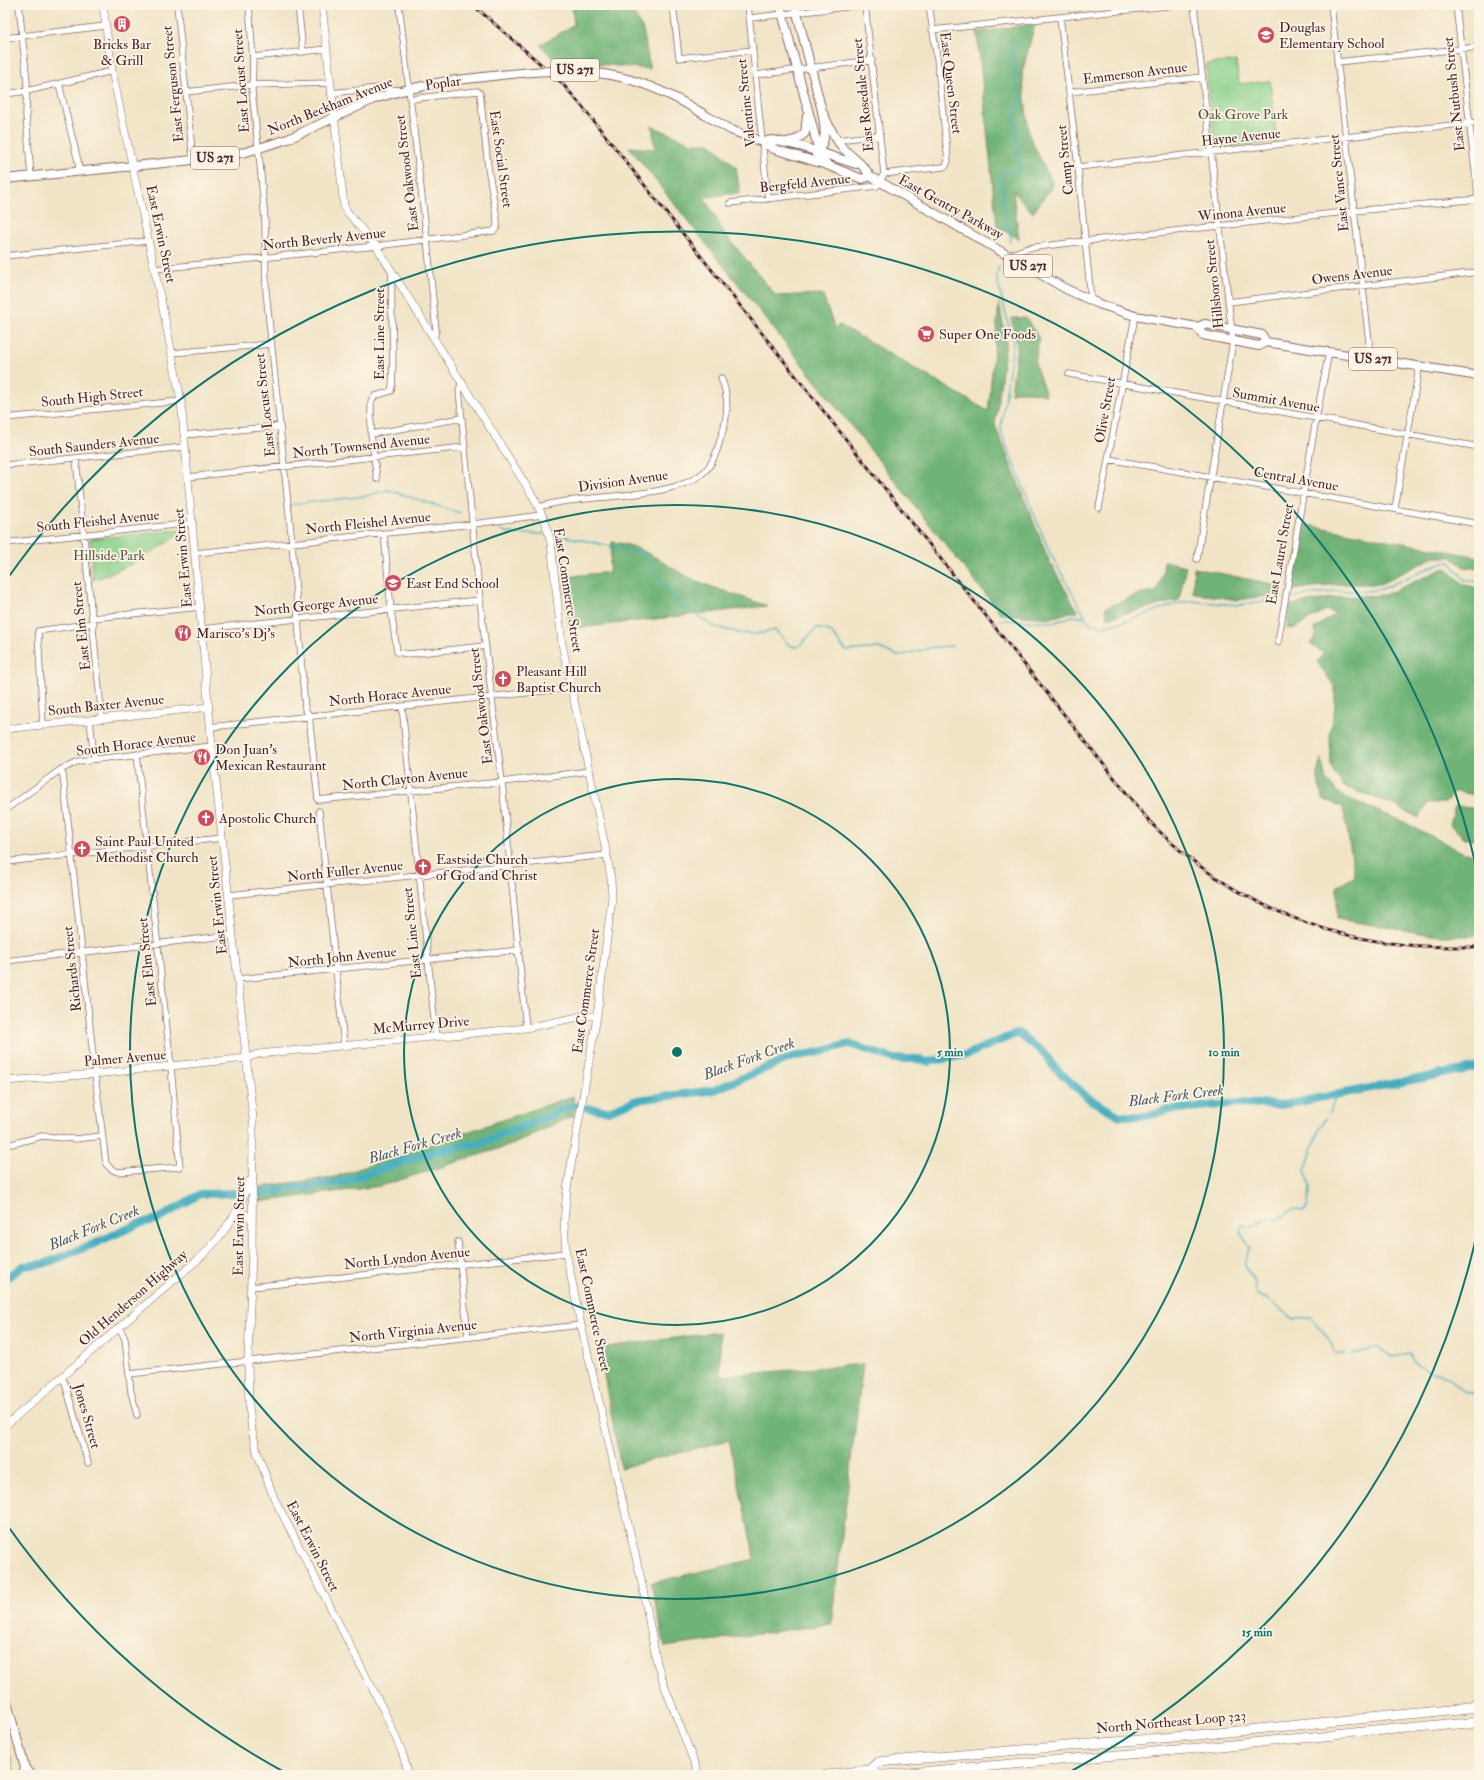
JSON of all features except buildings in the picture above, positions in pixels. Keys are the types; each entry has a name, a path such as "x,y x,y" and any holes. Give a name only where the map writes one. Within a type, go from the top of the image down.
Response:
{"highway":[{"name":"North Northeast Loop 323","path":"826,1775 869,1770 878,1762 1197,1735 1479,1707"},
{"path":"1382,1717 1384,1730"},
{"name":"North Northeast Loop 323","path":"885,1775 1199,1748 1479,1721"},
{"path":"1197,1735 1199,1748"},
{"path":"1024,1749 1026,1763"},
{"path":"869,1770 878,1775"}],"main road":[{"path":"780,5 796,70 819,151 822,160 828,164"},
{"path":"796,9 822,111 826,137 819,151 807,159"},
{"name":"North Beckham Avenue","path":"133,166 193,160 258,149 297,135 370,101 405,90 437,83 544,70 592,72 623,78 654,88 675,97 727,128 762,142 774,149 828,164"},
{"path":"782,142 796,140 805,133 806,105"},
{"name":"East Gentry Parkway","path":"822,111 837,140 843,148 867,170 870,176 1066,289 1135,316 1197,327 1205,324 1231,328 1262,335 1266,342"},
{"name":"North Beckham Avenue","path":"762,142 773,140 819,151 847,160 862,167"},
{"name":"East Gentry Parkway","path":"828,164 862,179 870,176"},
{"name":"US 271","path":"5,179 133,166"},
{"name":"East Gentry Parkway","path":"1197,327 1203,335 1259,346 1266,342 1419,368 1479,376"},
{"path":"5,1695 24,1771 32,1775"}],"street":[{"path":"19,5 27,91 26,114 31,176"},
{"name":"East Erwin Street","path":"103,5 112,71 181,401 196,553 212,746 253,1119 251,1287 248,1360 251,1425 256,1449 265,1477 279,1509 384,1711 402,1752 410,1775"},
{"name":"East Ferguson Street","path":"177,5 193,160"},
{"name":"East Locust Street","path":"249,5 253,57 251,85 265,220 266,291 292,543 305,709 309,715 318,800"},
{"path":"298,5 303,52"},
{"path":"322,5 344,206 348,213 376,246"},
{"name":"East Oakwood Street","path":"399,5 405,90 411,100 427,239 436,330 434,338"},
{"path":"673,5 679,58 753,50"},
{"name":"Valentine Street","path":"748,5 768,199"},
{"path":"750,18 782,15 796,9 864,5"},
{"name":"East Rosedale Street","path":"864,5 872,60 884,174"},
{"name":"East Queen Street","path":"884,174 941,167 947,164 948,159 938,66 929,5"},
{"path":"932,30 1060,17 1122,8 1177,5"},
{"name":"Hillsboro Street","path":"1194,5 1233,341 1224,403 1197,559"},
{"name":"East Vance Street","path":"1330,5 1338,62 1370,342 1369,359"},
{"name":"East Nutbush Street","path":"1456,5 1479,201"},
{"name":"Camp Street","path":"1060,17 1078,167 1091,300"},
{"path":"5,38 105,26"},
{"path":"1338,62 1479,47"},
{"path":"253,57 327,49"},
{"path":"756,76 872,60"},
{"path":"5,94 27,91 112,71"},
{"name":"Emmerson Avenue","path":"1069,92 1203,77"},
{"path":"185,92 251,85 330,83"},
{"path":"59,84 78,161 79,172"},
{"path":"331,93 379,88 405,90"},
{"name":"Poplar","path":"411,100 451,93 479,92"},
{"name":"East Social Street","path":"479,92 481,96 488,168 497,220 496,230"},
{"name":"Hayne Avenue","path":"1078,167 1479,122"},
{"path":"837,140 880,135"},
{"path":"880,182 884,174"},
{"name":"Bergfeld Avenue","path":"730,203 877,186 880,182"},
{"name":"Winona Avenue","path":"1009,255 1028,248 1085,241 1354,211 1479,201"},
{"name":"North Beverly Avenue","path":"154,269 376,246 492,232 496,230"},
{"path":"5,256 148,241"},
{"name":"East Commerce Street","path":"376,246 462,381 539,507 550,543 561,633 571,688 607,855 611,878 612,898 597,1016 567,1189 564,1222 566,1253 581,1325 640,1575 657,1663 699,1775"},
{"name":"East Line Street","path":"377,479 371,434 371,401 375,396 391,391 392,386 393,343 390,298 392,271"},
{"name":"Owens Avenue","path":"1228,302 1479,272"},
{"name":"Olive Street","path":"1099,508 1121,384 1135,316"},
{"path":"172,353 271,344"},
{"name":"East Laurel Street","path":"1278,642 1329,352"},
{"path":"1395,508 1419,368"},
{"name":"Summit Avenue","path":"1069,374 1224,403 1479,447"},
{"name":"Division Avenue","path":"539,507 555,502 654,491 683,484 699,476 712,461 724,425 727,398 721,378"},
{"name":"East Oakwood Street","path":"462,381 459,390 480,600 520,950 526,1028"},
{"name":"South High Street","path":"5,418 181,401"},
{"path":"371,434 462,418"},
{"path":"184,435 280,426"},
{"name":"South Saunders Avenue","path":"5,466 185,447"},
{"name":"North Townsend Avenue","path":"188,477 465,447"},
{"name":"East Elm Street","path":"76,459 102,719"},
{"name":"Central Avenue","path":"1108,459 1395,508 1479,524"},
{"name":"North Fleishel Avenue","path":"196,553 473,524 542,515"},
{"name":"South Fleishel Avenue","path":"5,543 193,523"},
{"path":"384,533 391,610 397,652 408,654 486,646"},
{"name":"North George Avenue","path":"202,629 480,600"},
{"path":"43,724 38,631 93,621 200,607"},
{"name":"North Horace Avenue","path":"211,726 571,688"},
{"name":"East Line Street","path":"402,706 436,1037"},
{"name":"South Baxter Avenue","path":"5,729 209,707"},
{"path":"90,720 94,759"},
{"name":"South Horace Avenue","path":"5,810 60,770 79,762 212,746"},
{"name":"East Elm Street","path":"108,1166 113,1170 127,1172 180,1167 171,1067 137,754"},
{"name":"Richards Street","path":"60,770 63,775 102,1136 108,1166"},
{"name":"North Clayton Avenue","path":"318,800 502,782 590,771"},
{"path":"319,811 344,1045"},
{"path":"5,862 222,838"},
{"name":"North Fuller Avenue","path":"229,895 607,855"},
{"path":"5,961 233,935"},
{"name":"North John Avenue","path":"238,980 520,950"},
{"name":"McMurrey Drive","path":"247,1058 258,1054 526,1028 583,1016 597,1016"},
{"name":"Palmer Avenue","path":"5,1081 171,1067 247,1058"},
{"path":"12,1144 42,1136 75,1139 102,1136"},
{"name":"Old Henderson Highway","path":"5,1426 203,1255 218,1239 234,1216 247,1189 253,1169"},
{"path":"234,1216 243,1214 252,1219"},
{"path":"458,1242 468,1338"},
{"name":"North Lyndon Avenue","path":"251,1287 566,1253"},
{"name":"North Virginia Avenue","path":"129,1374 581,1325"},
{"path":"119,1327 125,1339 129,1374 137,1415"},
{"name":"Jones Street","path":"61,1377 65,1383 88,1462"}],"green space":[{"path":"572,5 629,5 643,30 650,69 555,60 540,45 574,25"},
{"path":"1035,24 1022,73 1029,135 1053,185 1033,213 1013,191 1019,239 997,227 977,32"},
{"name":"Oak Grove Park","path":"1236,61 1239,84 1270,81 1277,142 1215,149 1206,64"},
{"path":"652,126 691,143 710,143 736,167 740,193 704,197 725,234 776,296 822,294 835,328 840,325 988,411 999,303 1006,342 995,425 1049,561 1078,612 1070,612 1051,618 1001,614 629,147 655,149"},
{"path":"1011,318 1026,318 1039,338 1035,364 1046,395 1023,391 1011,393 1017,346"},
{"path":"1302,524 1479,557 1479,569 1464,567 1451,557 1434,557 1380,584 1336,584 1292,590"},
{"name":"Hillside Park","path":"188,529 154,551 130,564 93,580 90,539"},
{"path":"612,542 635,547 695,580 767,606 569,629 564,577 609,572"},
{"path":"1164,561 1186,566 1179,600 1108,618 1105,608 1142,593 1157,591 1163,572"},
{"path":"1194,568 1282,586 1280,594 1238,600 1193,593"},
{"path":"1447,568 1464,585 1479,588 1479,796 1456,791 1445,803 1428,803 1419,818 1394,805 1343,786 1331,767 1330,734 1335,706 1335,687 1317,662 1324,653 1310,644 1317,635 1314,629 1335,614 1326,610 1293,629 1287,628 1290,605 1339,597 1385,595"},
{"path":"1321,758 1326,780 1342,796 1404,822 1464,853 1479,855 1479,936 1439,936 1337,919 1337,887 1355,876 1343,807 1322,799 1317,774"},
{"path":"1455,806 1479,809 1479,842 1465,838 1450,825"},
{"path":"573,1096 574,1115 514,1144 381,1186 258,1202 258,1187 335,1177"},
{"path":"720,1332 720,1376 863,1364 831,1624 665,1647 651,1583 755,1559 729,1440 621,1468 599,1348"},
{"path":"5,1735 15,1775 5,1775"}],"waterway":[{"path":"1010,242 1011,238 1006,223 1001,186 1003,172 1009,172 1014,175 1019,172 1015,112 1022,101 1015,81 1012,50 1020,42"},
{"path":"999,267 996,275 1013,343 1001,428 1003,437 1049,551 1087,620 1092,624 1103,626 1123,622 1189,601 1239,605 1284,598"},
{"path":"293,504 366,496 388,490 460,513"},
{"path":"494,525 499,529 511,533 544,534"},
{"path":"554,534 642,553 647,557 659,580 676,600 712,626 740,633 757,634 775,630 790,646 798,647 817,628 830,631 846,651 879,648 898,656 934,647 953,646"},
{"path":"1287,598 1337,591 1365,591 1382,589 1438,564 1450,562 1465,580 1479,582"},
{"path":"1001,620 1056,622 1072,616 1085,617"},
{"name":"Black Fork Creek","path":"587,1108 608,1111 637,1100 714,1090 792,1057 820,1052 849,1044 895,1059 917,1059 927,1062 966,1055 1018,1033 1045,1054 1053,1066 1088,1098 1120,1116 1148,1116 1168,1110 1241,1103 1277,1105 1288,1104 1479,1067"},
{"path":"1329,1113 1337,1096"},
{"name":"Black Fork Creek","path":"258,1193 339,1183 429,1153 480,1143 549,1116 569,1106 575,1106"},
{"path":"1326,1118 1319,1128 1305,1171 1309,1181 1310,1190 1306,1209 1302,1211 1293,1209 1279,1219 1266,1219 1252,1227 1242,1225 1240,1232 1250,1247 1245,1260 1245,1266 1254,1282 1255,1294 1269,1300 1293,1319 1311,1318 1327,1336 1336,1354 1345,1354"},
{"name":"Black Fork Creek","path":"5,1279 23,1266 43,1264 89,1246 138,1224 158,1219 200,1194 239,1193"},
{"path":"1352,1354 1379,1348 1392,1357 1410,1354 1424,1369 1447,1376 1451,1378 1462,1391 1479,1396"}],"railway":[{"path":"473,5 559,80 581,105 1116,780 1157,829 1180,850 1231,887 1258,902 1315,926 1345,935 1389,943 1428,946 1479,947"}],"place":[{"name":"Bricks Bar & Grill","path":"122,24"},
{"name":"Douglas Elementary School","path":"1266,35"},
{"name":"Super One Foods","path":"926,334"},
{"name":"East End School","path":"393,583"},
{"name":"Marisco's Dj's","path":"183,633"},
{"name":"Pleasant Hill Baptist Church","path":"503,679"},
{"name":"Don Juan's Mexican Restaurant","path":"202,757"},
{"name":"Apostolic Church","path":"206,818"},
{"name":"Saint Paul United Methodist Church","path":"82,849"},
{"name":"Eastside Church of God and Christ","path":"423,867"}]}
